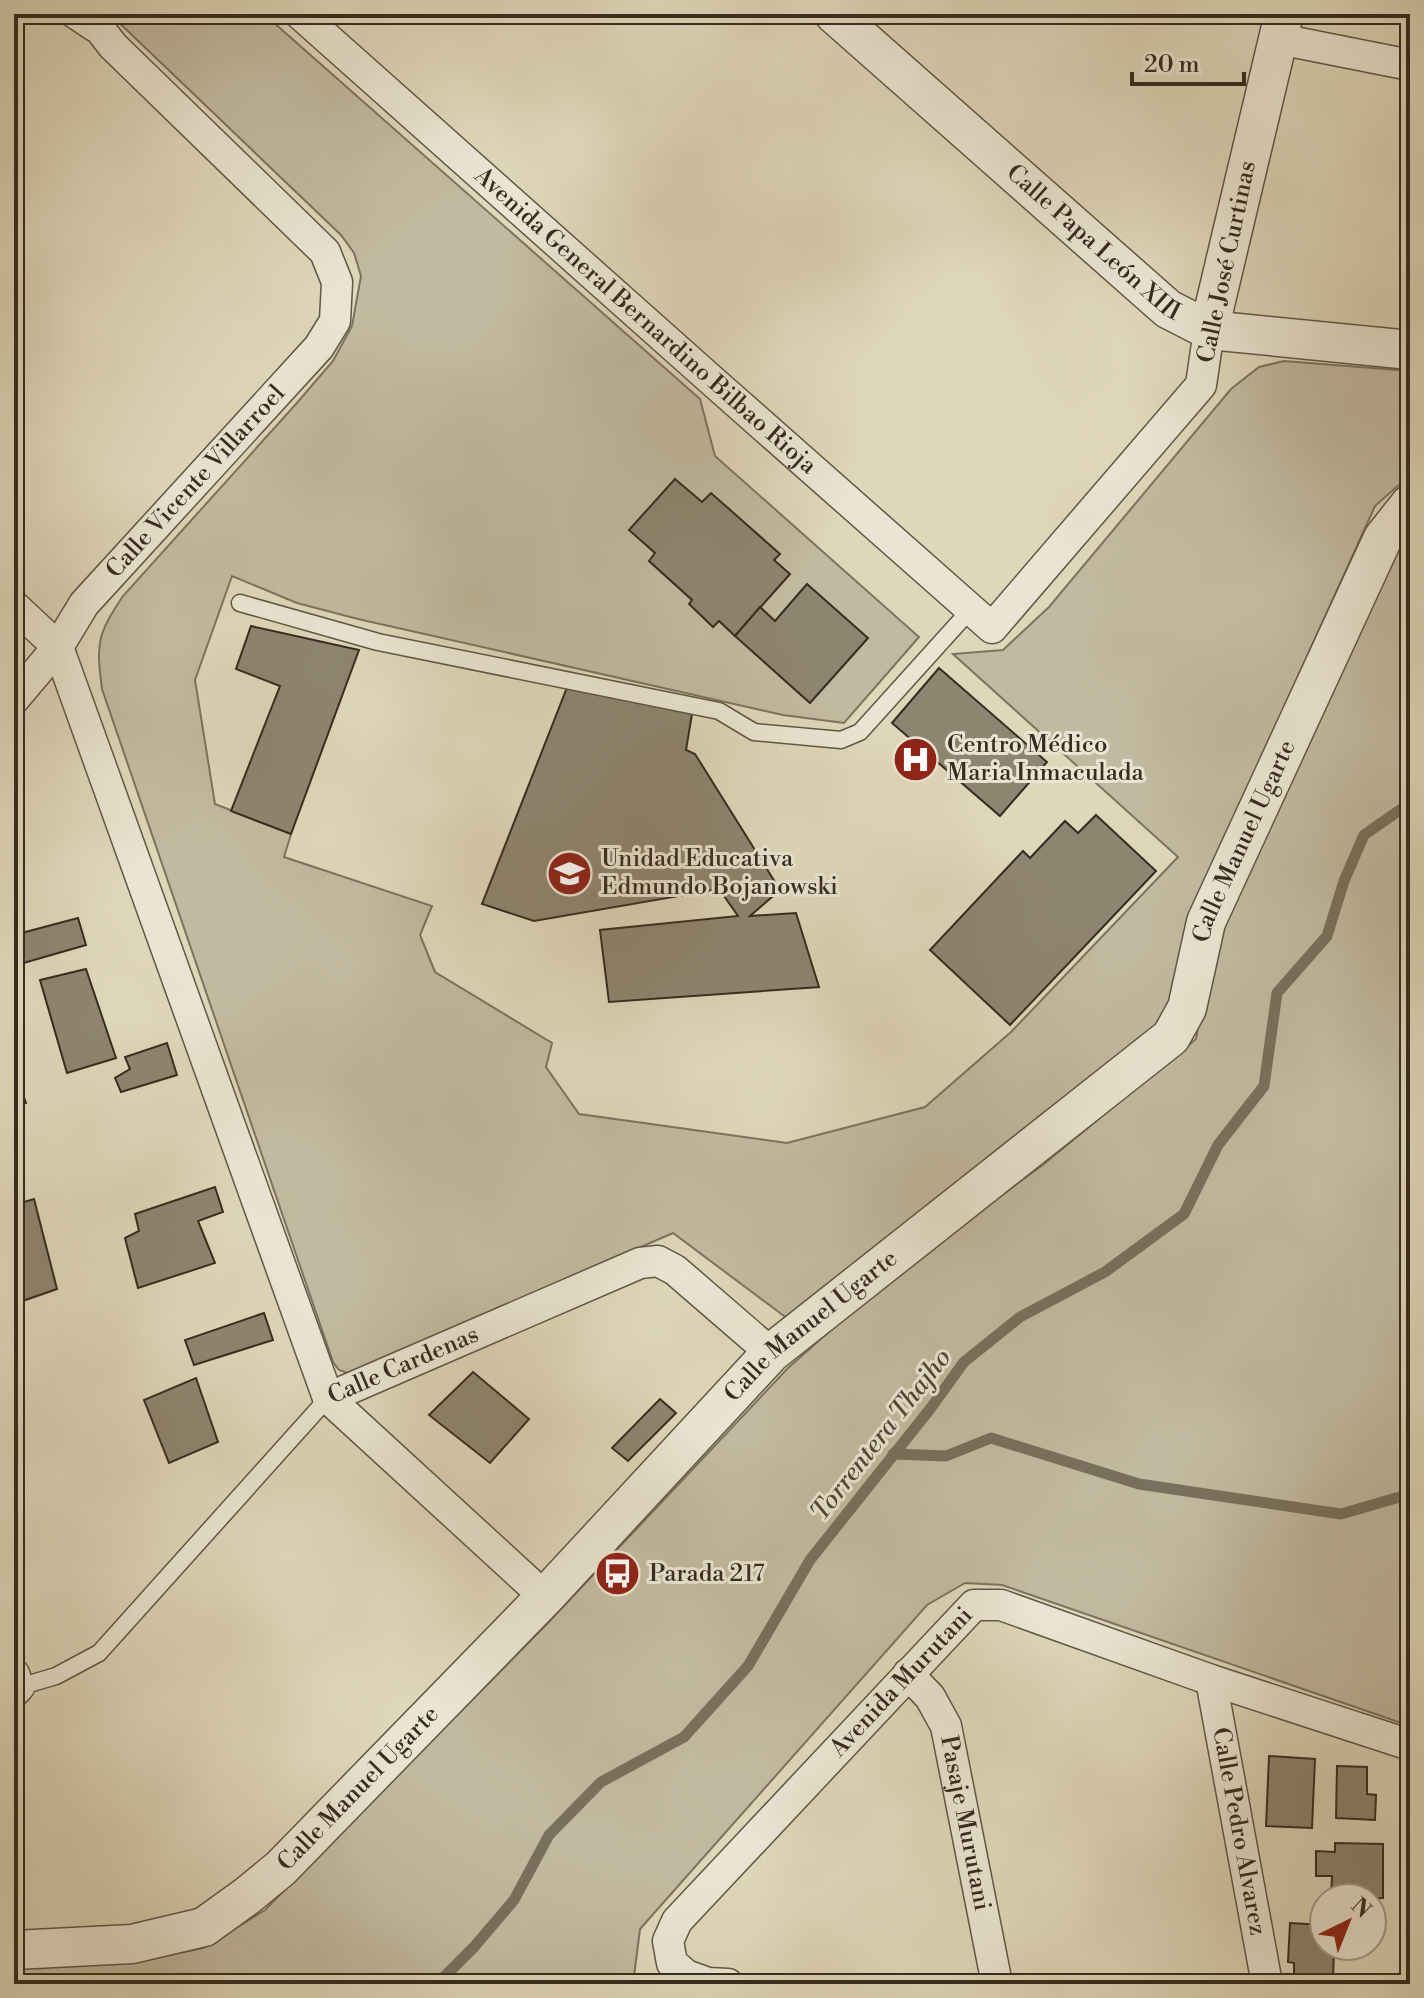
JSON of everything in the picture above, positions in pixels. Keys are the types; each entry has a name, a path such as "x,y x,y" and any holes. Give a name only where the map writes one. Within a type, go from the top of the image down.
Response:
{"street":[{"path":"88,14 113,46"},
{"name":"Avenida General Bernardino Bilbao Rioja","path":"300,14 982,618"},
{"name":"Calle Papa León XIII","path":"834,14 1168,309 1209,330 1410,350"},
{"path":"1281,26 1410,65"},
{"name":"Calle José Curtinas","path":"982,618 1201,385 1209,330 1281,26"},
{"name":"Calle Vicente Villarroel","path":"14,699 58,647 84,604 319,347 335,321 337,282 325,252 113,46"},
{"name":"Calle Manuel Ugarte","path":"14,1950 132,1944 204,1927 247,1896 281,1868 545,1597 771,1353 1171,1037 1187,1008 1206,922 1240,845 1383,538 1410,504"},
{"path":"14,606 58,647 328,1398 545,1597"},
{"name":"Calle Cardenas","path":"328,1398 640,1263 658,1261 675,1270 771,1353"},
{"name":"Avenida Murutani","path":"728,1984 708,1983 686,1975 672,1963 668,1941 677,1921 974,1605 1001,1605 1211,1680 1410,1745"},
{"name":"Pasaje Murutani","path":"908,1674 930,1697 946,1726 997,1984"},
{"name":"Calle Pedro Alvarez","path":"1211,1680 1265,1984"}],"lane":[{"path":"64,14 113,46"},
{"path":"240,603 378,642 719,711 754,732 841,740 860,732 982,618"},
{"name":"Calle Cardenas","path":"16,1684 56,1676 99,1653 328,1398"}],"shaded area":[{"path":"110,14 264,14 700,399 715,456 919,637 844,723 783,715 358,619 297,603 232,576 195,680 215,804 291,834 284,857 432,906 420,935 435,972 552,1043 546,1067 579,1114 787,1143 925,1107 1011,1032 1178,857 953,654 1003,650 1049,607 1231,389 1259,367 1284,361 1410,371 1410,475 1375,506 1218,853 1176,992 1162,1021 1139,1044 1008,1141 788,1319 673,1233 350,1374 339,1370 333,1362 102,689 99,650 103,630 123,596 333,361 352,326 361,276 354,253 341,235"},
{"path":"1410,523 1410,1726 1002,1585 965,1583 927,1605 640,1929 633,1984 14,1984 14,1965 130,1963 203,1948 265,1910 545,1626 788,1368 899,1270 1044,1164 1196,1039 1214,934"}],"building":[{"path":"675,479 702,502 711,493 780,554 774,560 790,574 735,636 719,621 713,627 689,604 692,600 649,561 655,553 629,530"},
{"path":"807,584 868,638 810,703 735,636 760,607 775,621"},
{"path":"251,626 359,650 291,834 231,811 280,686 236,669"},
{"path":"939,668 1047,762 1000,816 892,723"},
{"path":"568,685 692,714 686,750 695,754 780,890 750,916 796,913 819,987 609,1002 600,930 738,916 719,889 534,921 482,904"},
{"path":"1096,815 1156,871 1010,1025 930,950 1023,851 1030,858 1065,821 1078,833"},
{"path":"78,918 86,945 20,964 14,949 14,935"},
{"path":"86,969 116,1058 67,1073 40,980"},
{"path":"167,1043 177,1075 121,1092 115,1078 130,1069 125,1057"},
{"path":"14,1071 26,1103 14,1107"},
{"path":"215,1187 223,1212 198,1221 215,1263 138,1288 125,1238 139,1231 135,1214"},
{"path":"34,1199 57,1289 14,1304 14,1205"},
{"path":"264,1313 273,1340 194,1365 185,1340"},
{"path":"473,1372 529,1419 490,1463 429,1415"},
{"path":"196,1378 218,1442 169,1463 144,1400"},
{"path":"660,1399 676,1413 628,1461 612,1448"},
{"path":"1269,1756 1315,1759 1312,1828 1266,1826"},
{"path":"1337,1766 1367,1767 1367,1794 1376,1795 1375,1820 1336,1818"},
{"path":"1335,1843 1383,1844 1383,1882 1332,1882 1332,1876 1316,1876 1316,1851 1335,1852"},
{"path":"1410,1913 1410,1984 1402,1984 1402,1914"},
{"path":"1290,1923 1308,1924 1308,1962 1334,1962 1333,1984 1294,1984 1294,1963 1288,1962"}],"waterway":[{"name":"Torrentera Thajho","path":"437,1984 514,1900 549,1835 601,1782 684,1737 748,1666 810,1560 964,1362 1020,1317 1105,1272 1184,1214 1218,1145 1264,1086 1277,993 1327,936 1344,881 1364,835 1410,803"},
{"path":"893,1454 946,1456 991,1438 1139,1484 1341,1514 1410,1494"}],"place":[{"name":"Centro Médico Maria Inmaculada","path":"916,759"},
{"name":"Unidad Educativa Edmundo Bojanowski","path":"570,873"},
{"name":"Parada 217","path":"618,1574"}]}
